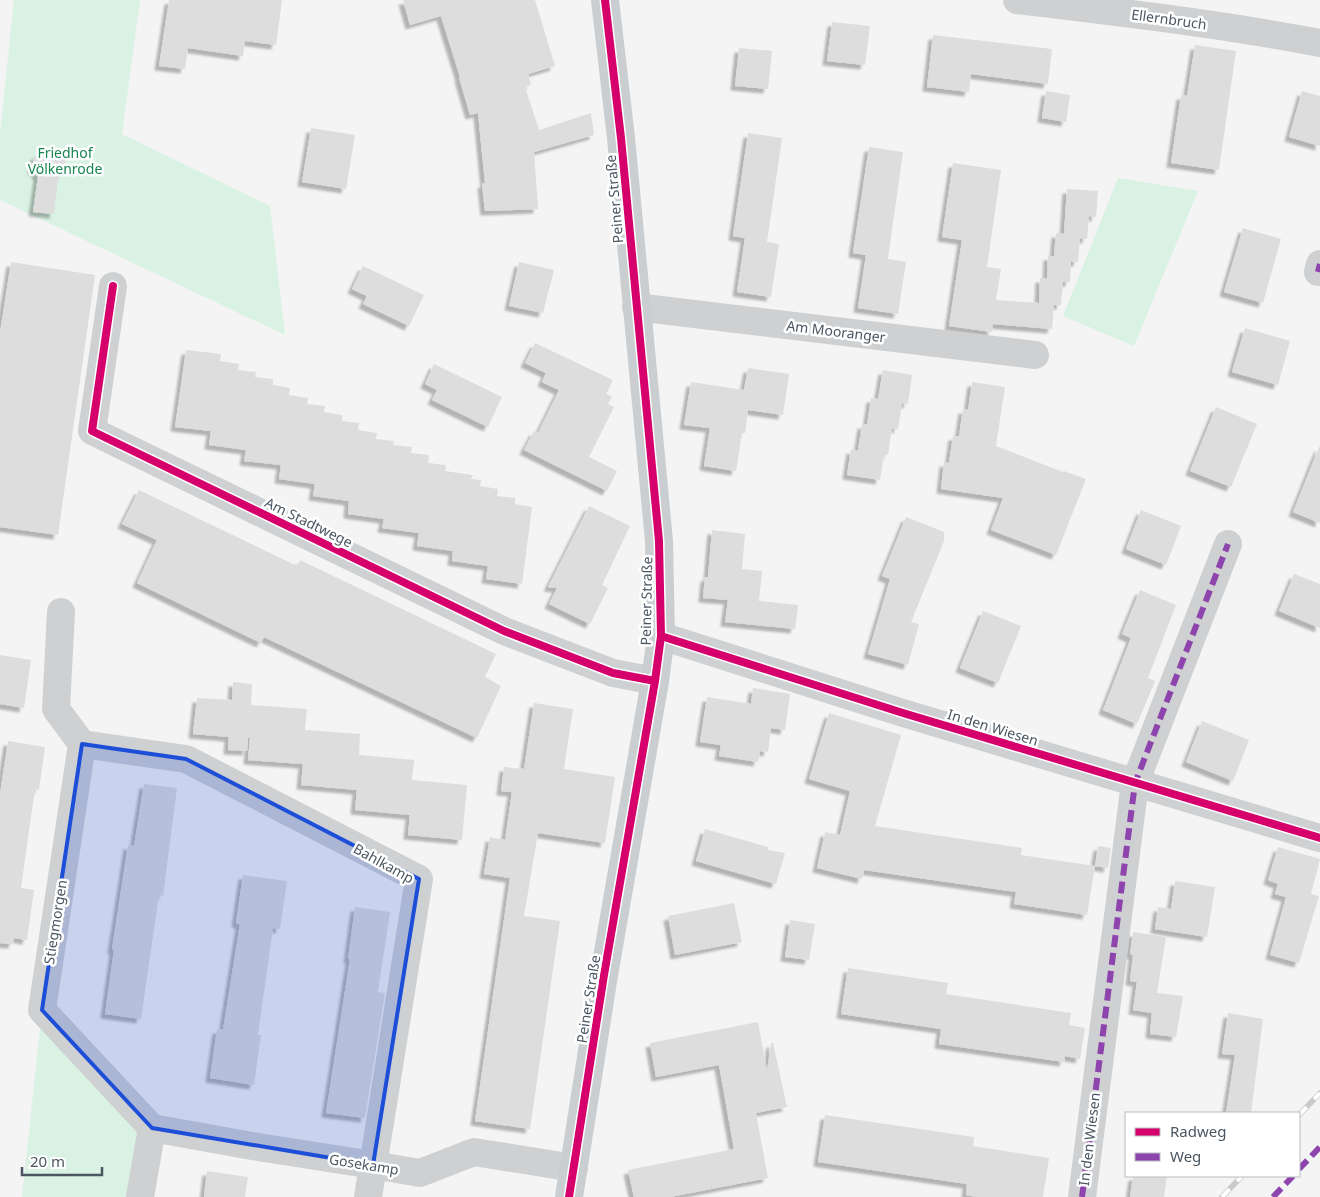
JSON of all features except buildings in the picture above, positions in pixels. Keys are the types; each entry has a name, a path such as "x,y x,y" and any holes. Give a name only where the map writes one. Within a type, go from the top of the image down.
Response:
{"main road":[{"name":"Peiner Straße","path":"569,1197 604,975 655,681 660,636 659,541 621,138 605,0"}],"street":[{"name":"Ellernbruch","path":"1017,0 1099,5 1320,43"},
{"name":"Am Stadtwege","path":"113,286 92,431 504,631 613,673 655,681"},
{"name":"Am Mooranger","path":"636,307 1035,354"},
{"name":"In den Wiesen","path":"1082,1197 1134,783 1228,544"},
{"path":"61,612 56,709 82,744"},
{"name":"In den Wiesen","path":"660,636 912,716 1320,838"},
{"name":"Stiegmorgen","path":"82,744 42,1010 152,1128"},
{"name":"Bahlkamp","path":"82,744 186,759 419,879 368,1197"},
{"path":"140,1197 152,1128"},
{"name":"Gosekamp","path":"152,1128 420,1174 474,1152 574,1168"}],"highlighted area":[{"path":"82,744 186,759 419,879 373,1165 152,1128 42,1010"}],"green space":[{"name":"Friedhof Völkenrode","path":"14,0 140,0 122,134 270,206 285,335 0,200 0,133"},
{"path":"1118,178 1198,191 1134,346 1063,316"},
{"path":"42,1010 152,1128 140,1197 22,1197"}],"railway":[{"path":"1300,1114 1320,1093"},
{"path":"1222,1197 1241,1177"}],"marked path":[{"path":"1318,272 1320,264"},
{"path":"1082,1197 1135,783 1228,544"},
{"path":"1300,1168 1320,1147"},
{"path":"1273,1197 1292,1177"}],"cycle path":[{"path":"569,1197 661,636 659,541 621,138 605,0"},
{"path":"113,286 92,431 504,631 613,673 655,681"},
{"path":"661,636 903,713 1320,838"}]}
